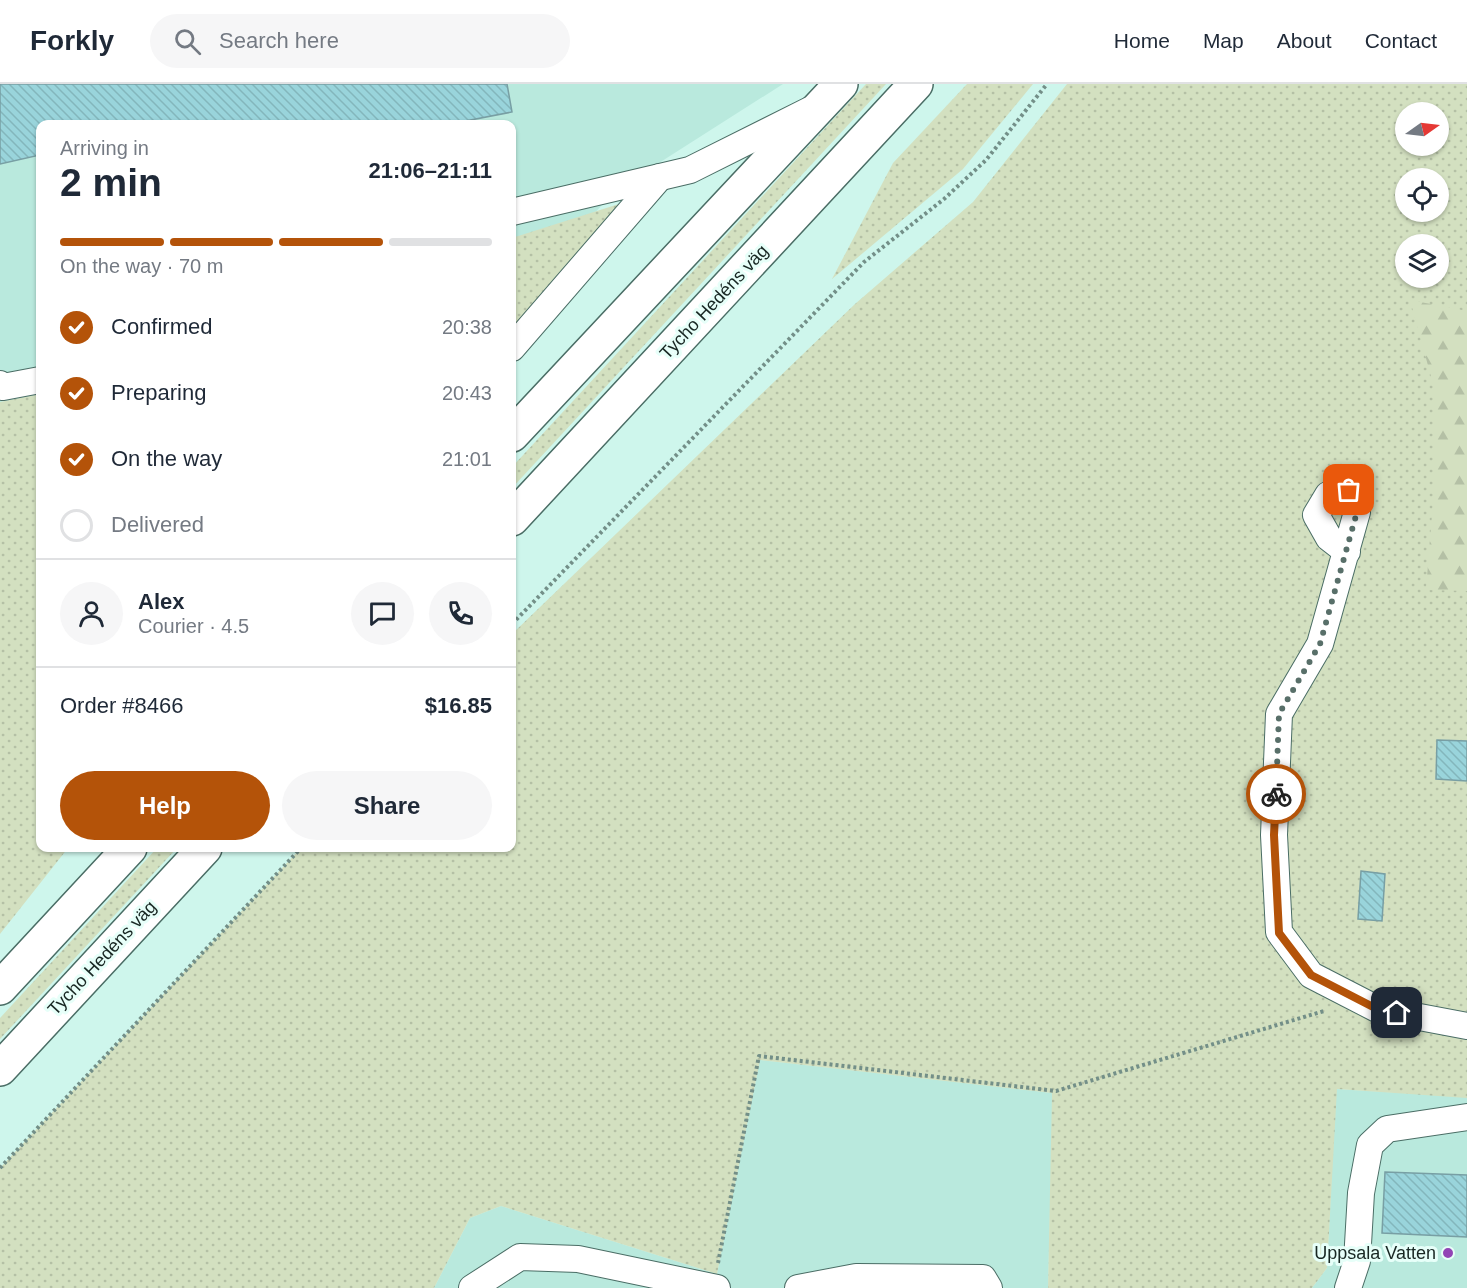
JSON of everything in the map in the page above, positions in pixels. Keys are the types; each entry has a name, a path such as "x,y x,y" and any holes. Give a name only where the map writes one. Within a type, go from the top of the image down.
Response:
{"main road":[{"name":"Tycho Hedéns väg","path":"516,515 916,84"},
{"path":"516,431 831,94"},
{"path":"0,988 126,852"},
{"name":"Tycho Hedéns väg","path":"0,1069 201,852"}],"lane":[{"path":"516,211 690,170 831,94"},
{"path":"516,343 660,177"},
{"path":"0,384 3,387 36,381"},
{"path":"1347,552 1320,644 1279,714 1274,835 1279,933 1311,975 1377,1009 1467,1026"},
{"path":"1348,1288 1357,1261 1362,1193 1370,1145 1387,1129 1467,1117"},
{"path":"472,1288 520,1257 578,1259 715,1288"},
{"path":"798,1288 856,1277 983,1278 989,1288"}],"path":[{"path":"516,620 864,262 944,199 986,160 1047,84"},
{"path":"0,1168 297,852"},
{"path":"715,1288 759,1056 1056,1091 1360,1000"}],"shaded area":[{"path":"0,84 783,84 615,191 516,298 516,120 36,120 36,395 0,402"},
{"path":"760,1060 1053,1093 1048,1288 434,1288 470,1218 501,1206 717,1274"},
{"path":"1336,1089 1467,1097 1467,1288 1312,1288 1327,1268"}],"green space":[{"path":"866,84 886,84 516,484 516,463"},
{"path":"967,84 1033,84 963,169 832,279 893,163"},
{"path":"1067,84 1467,84 1467,1098 1337,1089 1327,1268 1312,1288 1048,1288 1052,1093 760,1060 717,1274 501,1206 470,1218 434,1288 0,1288 0,1168 297,852 516,852 516,630 855,304 973,202"},
{"path":"622,203 516,323 516,237"},
{"path":"1410,300 1467,311 1467,591 1426,590 1433,502 1435,391"},
{"path":"36,395 36,852 65,852 0,934 0,402"},
{"path":"153,852 173,852 0,1039 0,1018"}],"building":[{"path":"0,84 507,84 512,112 471,120 36,120 36,156 0,164"},
{"path":"1437,740 1467,741 1467,781 1436,779"},
{"path":"1361,871 1385,874 1382,921 1358,919"},
{"path":"1385,1172 1467,1175 1467,1237 1382,1233"}],"way so far":[{"path":"1276,794 1279,714 1320,644 1357,512 1349,490"}],"place":[{"name":"Uppsala Vatten","path":"1448,1253"}],"route":[{"path":"1276,794 1274,835 1279,933 1311,975 1377,1009 1397,1013"}]}
